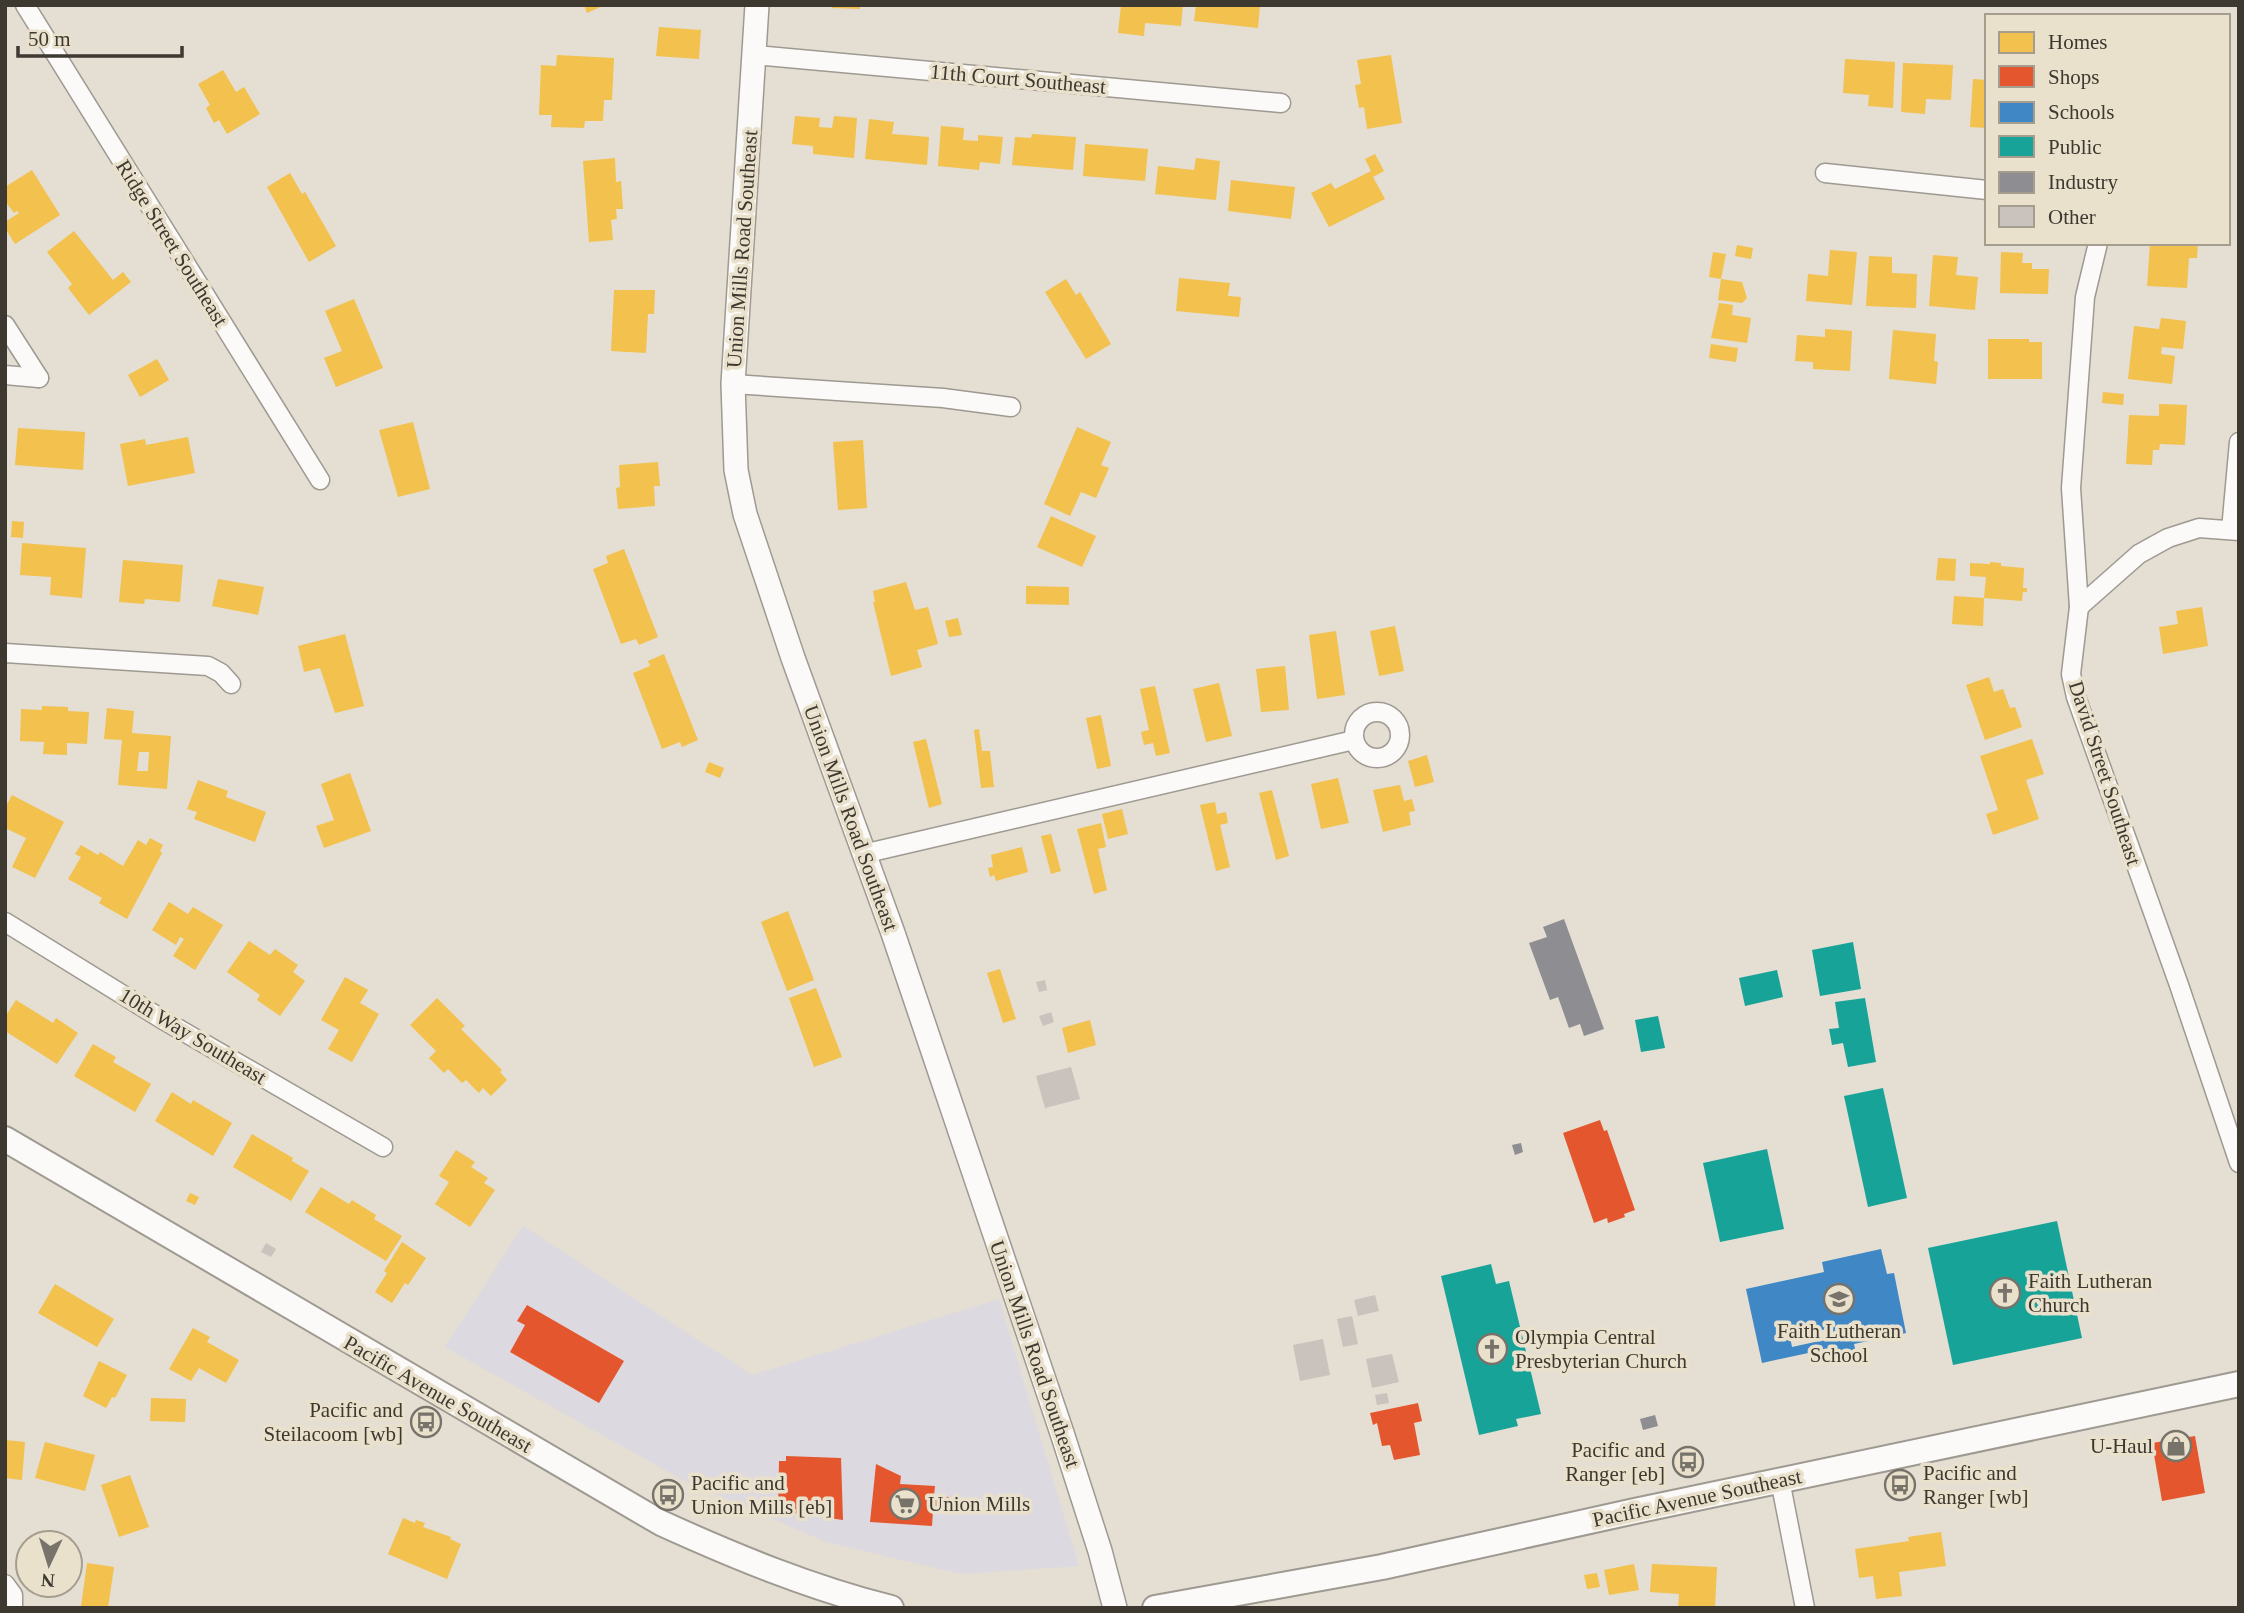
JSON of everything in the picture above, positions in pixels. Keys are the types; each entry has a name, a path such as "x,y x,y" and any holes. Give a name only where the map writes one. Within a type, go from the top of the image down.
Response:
{"main road":[{"name":"Pacific Avenue Southeast","path":"5,1139 661,1523 836,1601 891,1608"},
{"name":"Pacific Avenue Southeast","path":"1155,1608 1382,1567 2239,1384"}],"street":[{"name":"Ridge Street Southeast","path":"24,5 320,480"},
{"name":"Union Mills Road Southeast","path":"757,5 733,384 736,470 746,514 793,658 893,933 1058,1420 1100,1551 1115,1608"},
{"name":"11th Court Southeast","path":"755,55 1281,103"},
{"path":"1825,173 1985,190"},
{"name":"David Street Southeast","path":"2098,245 2085,297 2071,488 2079,607 2071,674 2076,698 2179,985 2239,1163"},
{"path":"5,325 38,378 5,375"},
{"path":"733,384 943,398 1011,407"},
{"path":"2079,607 2139,554 2168,538 2199,528 2235,530 2239,442"},
{"path":"5,653 208,666 221,673 231,684"},
{"path":"863,854 1354,740"},
{"name":"10th Way Southeast","path":"5,922 165,1021 383,1147"},
{"path":"1780,1480 1805,1608"},
{"path":"5,1584 13,1595 13,1608"}],"shaded area":[{"path":"523,1226 752,1375 999,1299 1079,1566 961,1574 826,1542 683,1480 445,1347"}],"building: Homes":[{"path":"584,5 605,5 587,13"},
{"path":"832,5 860,5 860,9 832,8"},
{"path":"1121,5 1183,5 1181,26 1145,23 1144,36 1118,33"},
{"path":"1196,5 1260,5 1258,28 1194,21"},
{"path":"659,27 701,30 699,59 656,56"},
{"path":"557,55 614,58 612,100 604,100 603,121 585,121 584,128 551,127 552,115 539,115 541,65 556,66"},
{"path":"1391,55 1402,123 1367,129 1364,107 1359,108 1355,85 1361,84 1357,60"},
{"path":"1845,59 1895,62 1893,108 1868,106 1869,95 1843,93"},
{"path":"1903,63 1953,65 1951,100 1926,99 1925,114 1901,112"},
{"path":"223,70 236,92 244,87 260,114 227,134 219,120 214,123 206,108 210,105 198,84"},
{"path":"1973,79 1985,80 1985,128 1970,127"},
{"path":"795,116 820,118 819,127 832,128 834,116 857,118 854,158 813,154 813,146 792,144"},
{"path":"869,119 894,122 892,134 929,137 927,165 865,159"},
{"path":"941,126 964,128 963,140 978,141 978,135 1003,137 1000,164 980,162 979,170 938,166"},
{"path":"1032,134 1076,137 1073,170 1012,165 1015,137 1031,138"},
{"path":"1085,144 1148,149 1145,181 1083,176"},
{"path":"1375,154 1384,171 1373,177 1385,199 1329,227 1311,193 1331,183 1335,189 1371,171 1365,159"},
{"path":"615,158 616,182 621,181 623,209 616,209 617,219 611,220 613,240 589,242 583,161"},
{"path":"1196,158 1220,161 1216,200 1155,194 1158,166 1194,170"},
{"path":"32,170 60,215 15,244 5,228 5,222 19,213 14,213 5,201 5,187"},
{"path":"290,173 302,194 305,192 336,246 309,262 267,187"},
{"path":"1231,180 1295,187 1291,219 1228,211"},
{"path":"74,231 113,280 123,272 131,282 89,315 68,288 72,284 47,252"},
{"path":"1737,245 1753,248 1751,259 1735,256"},
{"path":"2150,245 2198,245 2197,258 2189,258 2187,288 2147,286"},
{"path":"1830,250 1857,252 1852,305 1806,301 1808,274 1828,276"},
{"path":"1713,252 1726,254 1721,279 1709,277"},
{"path":"2001,252 2023,253 2022,263 2032,263 2032,269 2049,269 2048,294 2000,293"},
{"path":"1933,255 1958,257 1956,275 1978,277 1975,310 1929,306"},
{"path":"1869,256 1892,257 1892,273 1917,274 1916,308 1866,306"},
{"path":"1179,278 1230,283 1228,296 1241,297 1239,317 1176,311"},
{"path":"1066,279 1076,295 1080,292 1111,344 1086,359 1045,292"},
{"path":"1721,279 1742,282 1747,298 1742,303 1718,300"},
{"path":"614,290 655,290 654,314 648,314 646,353 611,351"},
{"path":"354,299 383,368 336,387 324,358 342,351 325,311"},
{"path":"1719,303 1733,305 1732,315 1751,318 1747,343 1711,338"},
{"path":"2161,318 2186,321 2183,349 2162,347 2161,354 2175,356 2172,384 2128,379 2134,326 2159,329"},
{"path":"1825,329 1852,331 1850,371 1813,369 1813,362 1795,361 1797,335 1825,337"},
{"path":"1893,330 1936,334 1936,384 1889,379"},
{"path":"1988,339 2029,339 2029,342 2042,342 2042,379 1988,379"},
{"path":"1711,344 1738,348 1736,362 1709,358"},
{"path":"157,359 169,380 140,397 128,375"},
{"path":"2103,392 2124,394 2123,405 2102,403"},
{"path":"2159,404 2187,405 2185,445 2160,444 2159,450 2153,450 2152,465 2126,464 2129,415 2159,416"},
{"path":"413,422 430,489 398,497 379,430"},
{"path":"1077,427 1111,442 1101,465 1109,468 1096,498 1081,492 1070,516 1044,504"},
{"path":"18,428 85,432 83,470 15,465"},
{"path":"188,437 195,473 128,486 120,444 145,439 146,445"},
{"path":"863,440 867,508 838,510 833,442"},
{"path":"658,462 660,486 654,486 655,506 618,509 616,488 620,487 619,465"},
{"path":"1051,516 1096,536 1082,567 1037,547"},
{"path":"12,521 24,522 23,538 11,537"},
{"path":"22,543 86,548 82,598 50,595 51,577 20,575"},
{"path":"624,549 658,637 639,645 636,639 621,644 593,569 608,563 606,556"},
{"path":"1938,558 1956,559 1955,581 1936,580"},
{"path":"123,560 183,565 180,602 145,599 144,604 119,602"},
{"path":"1990,562 2024,568 2023,588 2027,588 2027,592 2023,592 2022,601 1984,598 1986,577 1970,576 1970,563"},
{"path":"218,579 264,587 258,615 212,606"},
{"path":"906,582 915,610 928,607 938,644 917,650 922,667 891,676 873,602 873,591"},
{"path":"1026,586 1069,587 1069,605 1026,604"},
{"path":"1954,596 1984,598 1983,626 1952,624"},
{"path":"2202,607 2208,646 2163,654 2159,627 2178,624 2176,611"},
{"path":"958,618 962,635 949,637 945,621"},
{"path":"1395,626 1404,671 1379,676 1370,631"},
{"path":"1336,631 1345,695 1317,699 1309,635"},
{"path":"345,634 364,706 335,713 320,668 304,672 298,646"},
{"path":"664,654 698,740 682,747 680,742 662,749 633,673 650,666 648,661"},
{"path":"1285,666 1289,710 1261,712 1256,669"},
{"path":"1989,677 1994,692 2003,689 2010,708 2015,707 2022,727 1985,740 1966,685"},
{"path":"1219,683 1232,736 1206,742 1193,689"},
{"path":"1155,686 1170,753 1156,756 1153,743 1144,745 1141,732 1149,730 1140,689"},
{"path":"42,706 68,707 68,711 89,712 87,744 67,743 67,755 43,754 44,742 20,741 21,709 42,710"},
{"path":"107,708 134,711 132,733 171,736 167,789 118,785 122,740 104,739","holes":["139,752 149,752 148,771 137,771"]},
{"path":"1101,715 1111,766 1097,769 1086,718"},
{"path":"979,729 982,751 990,751 994,787 981,788 974,730"},
{"path":"926,739 942,804 929,808 913,742"},
{"path":"2032,739 2044,774 2026,780 2039,819 1993,835 1986,814 1998,810 1980,756"},
{"path":"1427,755 1434,782 1415,787 1408,761"},
{"path":"709,762 724,768 720,778 705,772"},
{"path":"350,773 371,831 324,848 316,826 334,820 321,784"},
{"path":"1338,778 1349,823 1321,829 1311,784"},
{"path":"198,780 228,791 226,797 266,812 255,842 194,819 197,812 187,809"},
{"path":"1400,785 1404,801 1412,799 1415,811 1409,812 1411,825 1383,832 1373,790"},
{"path":"1272,790 1289,856 1276,860 1259,793"},
{"path":"12,795 64,822 35,878 12,867 26,838 5,828 5,808"},
{"path":"1215,802 1217,814 1226,812 1228,823 1220,825 1230,867 1216,871 1200,805"},
{"path":"1122,809 1128,834 1108,839 1102,814"},
{"path":"1101,823 1106,847 1098,849 1107,890 1094,894 1077,829"},
{"path":"1051,834 1061,871 1051,874 1041,836"},
{"path":"150,838 163,845 160,851 162,853 127,919 99,903 102,898 68,879 81,857 75,854 81,845 98,855 100,852 123,866 138,840 146,845"},
{"path":"1022,847 1028,872 996,881 994,875 990,877 988,868 993,867 991,855"},
{"path":"169,902 188,914 193,907 223,925 195,970 173,956 184,939 180,937 176,945 152,930"},
{"path":"788,911 814,980 787,991 761,922"},
{"path":"249,941 270,955 275,949 298,965 293,972 305,981 280,1016 257,1000 260,995 227,972"},
{"path":"1000,969 1016,1019 1003,1023 987,973"},
{"path":"345,977 368,990 360,1003 379,1014 352,1062 328,1049 339,1030 321,1020"},
{"path":"816,988 842,1057 814,1067 789,998"},
{"path":"437,998 465,1026 461,1029 502,1070 500,1072 507,1080 491,1096 483,1088 479,1093 466,1080 462,1083 448,1069 444,1073 429,1058 436,1051 410,1025"},
{"path":"16,1000 53,1023 56,1018 78,1033 57,1064 5,1031 5,1017"},
{"path":"1090,1020 1096,1045 1068,1053 1062,1028"},
{"path":"93,1044 116,1057 113,1062 151,1084 135,1112 74,1076"},
{"path":"172,1092 191,1104 193,1100 232,1123 213,1156 155,1121"},
{"path":"252,1134 293,1158 292,1161 309,1171 291,1201 233,1167"},
{"path":"456,1150 475,1162 471,1167 488,1178 484,1183 495,1190 470,1227 435,1204 449,1182 439,1176"},
{"path":"321,1187 349,1204 352,1200 376,1215 374,1219 402,1236 386,1261 305,1212"},
{"path":"190,1193 199,1197 195,1205 186,1201"},
{"path":"402,1242 426,1258 392,1303 375,1292"},
{"path":"55,1284 114,1319 97,1347 38,1313"},
{"path":"193,1328 210,1337 207,1342 239,1360 226,1383 199,1368 191,1381 169,1369"},
{"path":"99,1361 127,1375 115,1398 112,1397 106,1408 83,1396"},
{"path":"151,1398 186,1399 185,1422 150,1421"},
{"path":"5,1440 25,1442 22,1480 5,1478"},
{"path":"45,1442 95,1455 85,1491 35,1478"},
{"path":"130,1475 149,1527 119,1537 101,1485"},
{"path":"403,1518 415,1523 416,1520 425,1523 423,1527 451,1537 450,1539 461,1544 447,1579 388,1554"},
{"path":"1941,1532 1946,1566 1899,1572 1902,1596 1876,1599 1873,1576 1859,1578 1855,1549 1909,1541 1908,1537"},
{"path":"87,1563 114,1567 108,1608 81,1606"},
{"path":"1634,1564 1639,1590 1609,1595 1604,1570"},
{"path":"1652,1564 1717,1567 1715,1608 1678,1608 1679,1594 1650,1592"},
{"path":"1597,1573 1600,1587 1587,1589 1584,1575"}],"building: Shops":[{"path":"1600,1120 1604,1131 1607,1130 1635,1210 1608,1223 1607,1218 1594,1223 1563,1133"},
{"path":"527,1305 624,1361 599,1403 510,1352 525,1325 517,1321"},
{"path":"1418,1403 1422,1421 1414,1423 1420,1455 1394,1460 1390,1445 1382,1446 1377,1423 1373,1425 1370,1413"},
{"path":"2195,1436 2205,1493 2162,1501 2152,1443"},
{"path":"786,1456 841,1458 843,1520 778,1511 779,1461 786,1461"},
{"path":"876,1464 901,1476 900,1484 935,1486 934,1496 949,1497 948,1512 933,1511 932,1526 870,1522"}],"building: Schools":[{"path":"1881,1249 1887,1274 1894,1273 1906,1333 1854,1344 1856,1353 1838,1357 1836,1347 1762,1363 1746,1289 1824,1272 1822,1262","holes":["1831,1328 1833,1338 1792,1347 1790,1337"]}],"building: Public":[{"path":"1853,942 1861,989 1820,996 1812,950"},
{"path":"1777,970 1783,997 1745,1006 1739,978"},
{"path":"1865,998 1876,1062 1848,1067 1843,1043 1832,1045 1829,1029 1839,1028 1835,1002"},
{"path":"1658,1016 1665,1048 1641,1052 1635,1020"},
{"path":"1883,1088 1907,1198 1868,1207 1844,1096"},
{"path":"1767,1149 1784,1229 1720,1242 1703,1163"},
{"name":"Faith Lutheran Church","path":"2057,1221 2082,1338 1953,1365 1928,1248"},
{"name":"Olympia Central Presbyterian Church","path":"1491,1264 1496,1284 1509,1281 1541,1414 1516,1419 1518,1426 1479,1435 1441,1276"}],"building: Industry":[{"path":"1564,919 1604,1029 1584,1036 1580,1024 1569,1028 1558,997 1550,1000 1529,943 1547,937 1543,927"},
{"path":"1521,1143 1523,1152 1515,1155 1512,1145"},
{"path":"1655,1415 1658,1426 1643,1430 1640,1419"}],"building: Other":[{"path":"1045,980 1047,990 1039,992 1036,982"},
{"path":"1051,1012 1054,1022 1043,1026 1039,1016"},
{"path":"1071,1067 1080,1099 1045,1108 1036,1076"},
{"path":"266,1243 276,1249 271,1257 261,1252"},
{"path":"1375,1295 1379,1311 1358,1316 1354,1300"},
{"path":"1352,1316 1358,1344 1343,1347 1337,1319"},
{"path":"1323,1339 1330,1375 1300,1381 1293,1345"},
{"path":"1392,1354 1399,1382 1372,1388 1366,1359"},
{"path":"1387,1393 1389,1403 1377,1405 1375,1395"}],"place":[{"name":"Faith Lutheran Church","path":"2005,1293"},
{"name":"Faith Lutheran School","path":"1839,1299"},
{"name":"Olympia Central Presbyterian Church","path":"1492,1349"},
{"name":"Pacific and Steilacoom [wb]","path":"426,1422"},
{"name":"U-Haul","path":"2176,1446"},
{"name":"Pacific and Ranger [eb]","path":"1688,1462"},
{"name":"Pacific and Ranger [wb]","path":"1900,1485"},
{"name":"Pacific and Union Mills [eb]","path":"668,1495"},
{"name":"Union Mills","path":"905,1504"}]}
